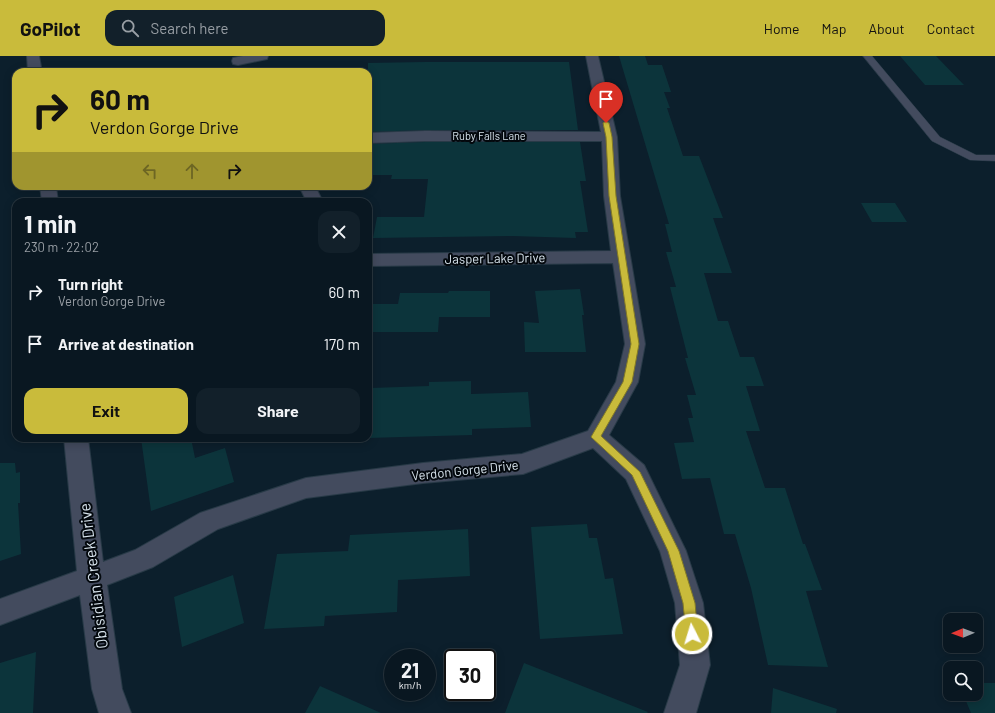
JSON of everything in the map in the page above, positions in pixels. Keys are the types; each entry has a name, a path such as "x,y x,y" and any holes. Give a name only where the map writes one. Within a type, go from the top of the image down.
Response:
{"street":[{"path":"33,56 34,68"},
{"path":"239,63 262,56"},
{"path":"592,56 609,137 612,196 635,344 627,382 596,437 635,472 673,551 689,603 695,665 680,713"},
{"name":"Ruby Falls Lane","path":"372,138 425,136 609,137"},
{"name":"Jasper Lake Drive","path":"372,260 622,257"},
{"name":"Verdon Gorge Drive","path":"0,612 144,559 209,521 306,488 423,473 523,464 596,437"},
{"name":"Obisidian Creek Drive","path":"76,442 92,579 107,689 115,713"}],"lane":[{"path":"867,56 936,139 974,158 995,158"}],"building":[{"path":"619,56 645,56 648,65 662,65 671,92 664,92 670,108 667,108 683,156 699,156 723,218 713,218 732,273 704,273 718,321 728,321 740,357 754,357 764,386 746,386 760,431 746,431 765,488 785,488 803,544 805,544 822,590 806,591 828,667 768,665 751,588 735,534 724,534 710,478 682,479 674,443 694,442 688,418 693,418 687,395 696,395 685,358 688,358 670,287 676,287 666,252 672,252 665,224 669,224"},
{"path":"900,56 936,56 964,85 925,85"},
{"path":"569,62 578,130 425,130 372,132 372,68 368,68 368,63"},
{"path":"425,142 580,142 586,181 580,181 588,232 575,232 576,238 512,236 373,238 377,217 424,217 428,179 391,179 392,175 372,175 372,144"},
{"path":"861,203 895,203 907,222 872,222"},
{"path":"580,289 584,315 582,315 586,352 525,352 524,322 539,323 535,291"},
{"path":"449,291 490,291 490,317 439,317 438,332 372,332 372,304 398,304 400,293 448,293"},
{"path":"471,381 471,394 528,392 531,427 472,429 472,435 372,438 372,388 429,386 429,382"},
{"path":"142,442 192,442 195,458 225,448 234,482 151,511"},
{"path":"0,463 15,463 16,473 20,472 20,503 18,503 21,554 0,561"},
{"path":"587,524 589,538 597,538 605,579 613,578 623,634 540,639 531,527"},
{"path":"468,529 470,576 398,580 397,612 325,616 324,626 264,629 277,554 348,551 350,535"},
{"path":"233,575 244,623 182,647 174,597"},
{"path":"36,652 33,713 0,713 0,663"},
{"path":"524,663 648,712 505,713"},
{"path":"983,683 995,683 995,713 971,713 966,701 983,701"},
{"path":"320,686 381,713 305,713"},
{"path":"773,688 837,709 836,713 771,713"}],"route":[{"path":"606,123 609,137 612,196 635,344 627,382 596,437 635,472 673,551 689,603 692,634"}]}
